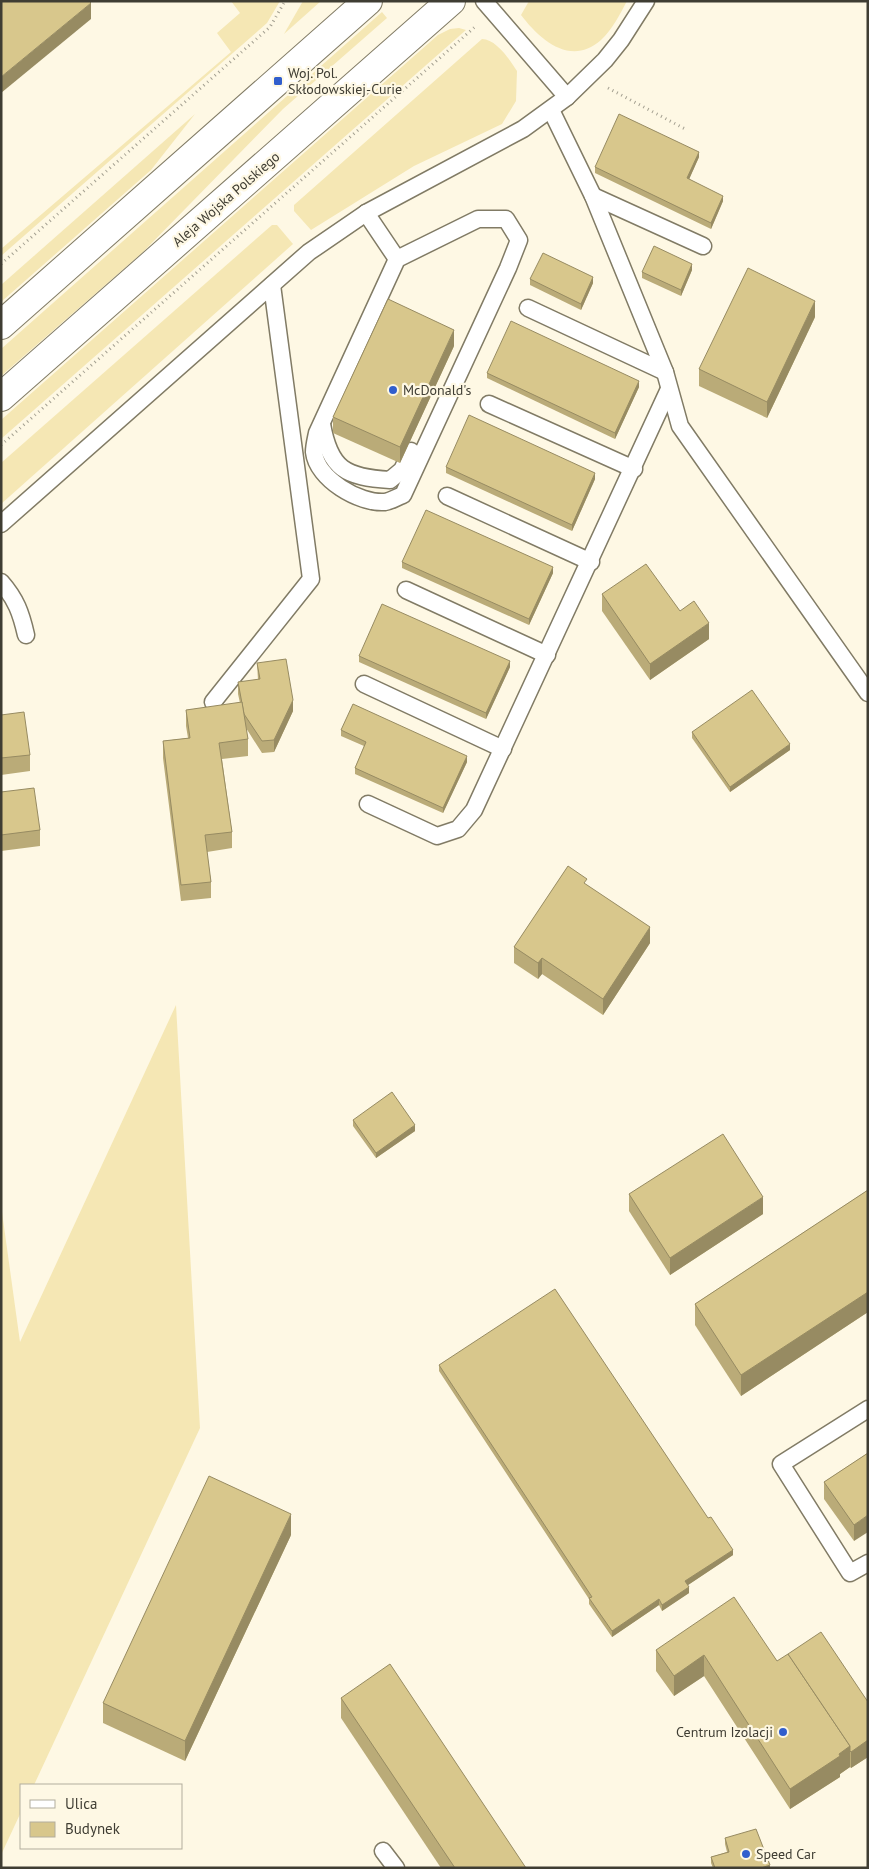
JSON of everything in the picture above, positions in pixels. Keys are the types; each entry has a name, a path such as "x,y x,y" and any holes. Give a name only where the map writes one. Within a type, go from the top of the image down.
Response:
{"main road":[{"path":"1,325 368,1"},
{"name":"Aleja Wojska Polskiego","path":"1,397 451,1"}],"lane":[{"path":"1,524 309,252 366,213 494,145 550,110 567,97 588,78 621,40 646,1"},
{"path":"488,6 567,97"},
{"path":"550,110 593,196 665,372 680,426 868,693"},
{"path":"593,196 703,246"},
{"path":"366,213 397,259"},
{"path":"478,219 506,219 519,240 403,495 386,502 367,500 340,488 319,466 314,451 322,422 397,259 478,219"},
{"path":"213,702 311,579 296,511 272,285"},
{"path":"528,308 665,372"},
{"path":"368,804 437,836 458,829 474,810 634,469 669,389"},
{"path":"489,404 634,469"},
{"path":"447,496 590,562"},
{"path":"1,582 16,600 21,611 26,635"},
{"path":"406,590 547,655"},
{"path":"364,684 503,750"},
{"path":"868,1409 781,1464 850,1573 868,1563"},
{"path":"383,1851 396,1868"}],"path":[{"path":"1,264 270,27 285,1"},
{"path":"1,445 488,6"},
{"path":"588,78 687,130"}],"shaded area":[{"path":"231,1 280,1 267,23 1,256 1,249 231,52 217,33 240,13"},
{"path":"303,1 321,1 284,34"},
{"path":"529,1 627,1 616,22 601,40 590,48 568,51 547,41 521,15"},
{"path":"382,12 387,18 283,109 143,252 1,376 1,349"},
{"path":"459,28 466,30 1,439 1,420 438,35 450,29"},
{"path":"482,39 492,42 497,46 507,56 517,71 516,101 502,124 414,166 311,230 294,211 294,205"},
{"path":"195,114 151,170 1,302 1,285"},
{"path":"272,225 277,225 293,244 1,504 1,463"},
{"path":"176,1005 200,1428 34,1784 20,1784 20,1814 1,1855 1,1205 20,1342"}],"building":[{"path":"1,1 89,1 91,3 1,77"},
{"path":"619,114 699,152 687,178 723,196 711,223 595,167"},
{"path":"654,246 692,264 681,290 642,272"},
{"path":"543,253 593,277 581,304 530,279"},
{"path":"748,268 815,301 767,402 699,369"},
{"name":"McDonald's","path":"388,299 454,330 400,447 333,417"},
{"path":"511,321 639,381 615,433 487,373"},
{"path":"469,415 595,473 572,525 446,467"},
{"path":"426,510 553,567 529,619 402,562"},
{"path":"646,564 680,611 694,601 709,623 650,664 602,594"},
{"path":"382,604 510,661 486,713 359,656"},
{"path":"286,659 293,700 274,740 262,741 244,714 238,682 260,679 257,663"},
{"path":"752,690 790,744 730,787 692,732"},
{"path":"242,702 248,739 219,743 232,832 205,835 211,882 181,885 163,741 190,738 186,710"},
{"path":"353,704 467,756 443,808 355,768 366,742 341,730"},
{"path":"24,712 30,755 1,758 1,715"},
{"path":"34,788 40,830 1,835 1,792"},
{"path":"568,866 587,879 584,883 650,927 603,999 542,958 538,963 514,947"},
{"path":"392,1092 415,1125 376,1153 353,1120"},
{"path":"723,1134 763,1197 670,1258 629,1194"},
{"path":"868,1190 868,1292 741,1375 695,1304"},
{"path":"555,1289 708,1518 711,1517 733,1550 685,1581 689,1587 662,1605 659,1599 612,1631 589,1598 592,1597 439,1365"},
{"path":"868,1453 868,1515 854,1525 824,1482"},
{"path":"209,1476 291,1514 185,1741 103,1703"},
{"name":"Centrum Izolacji","path":"734,1597 777,1661 788,1654 850,1746 839,1754 840,1756 790,1789 704,1655 674,1676 656,1650"},
{"path":"821,1632 868,1702 868,1740 851,1752 850,1746 788,1654"},
{"path":"390,1664 526,1868 455,1868 341,1698"},
{"name":"Speed Car","path":"756,1829 770,1865 761,1868 715,1868 711,1857 729,1852 725,1838"}],"place":[{"name":"Woj. Pol. Skłodowskiej-Curie","path":"278,81"},
{"name":"McDonald's","path":"393,390"},
{"name":"Centrum Izolacji","path":"783,1732"},
{"name":"Speed Car","path":"746,1854"}]}
